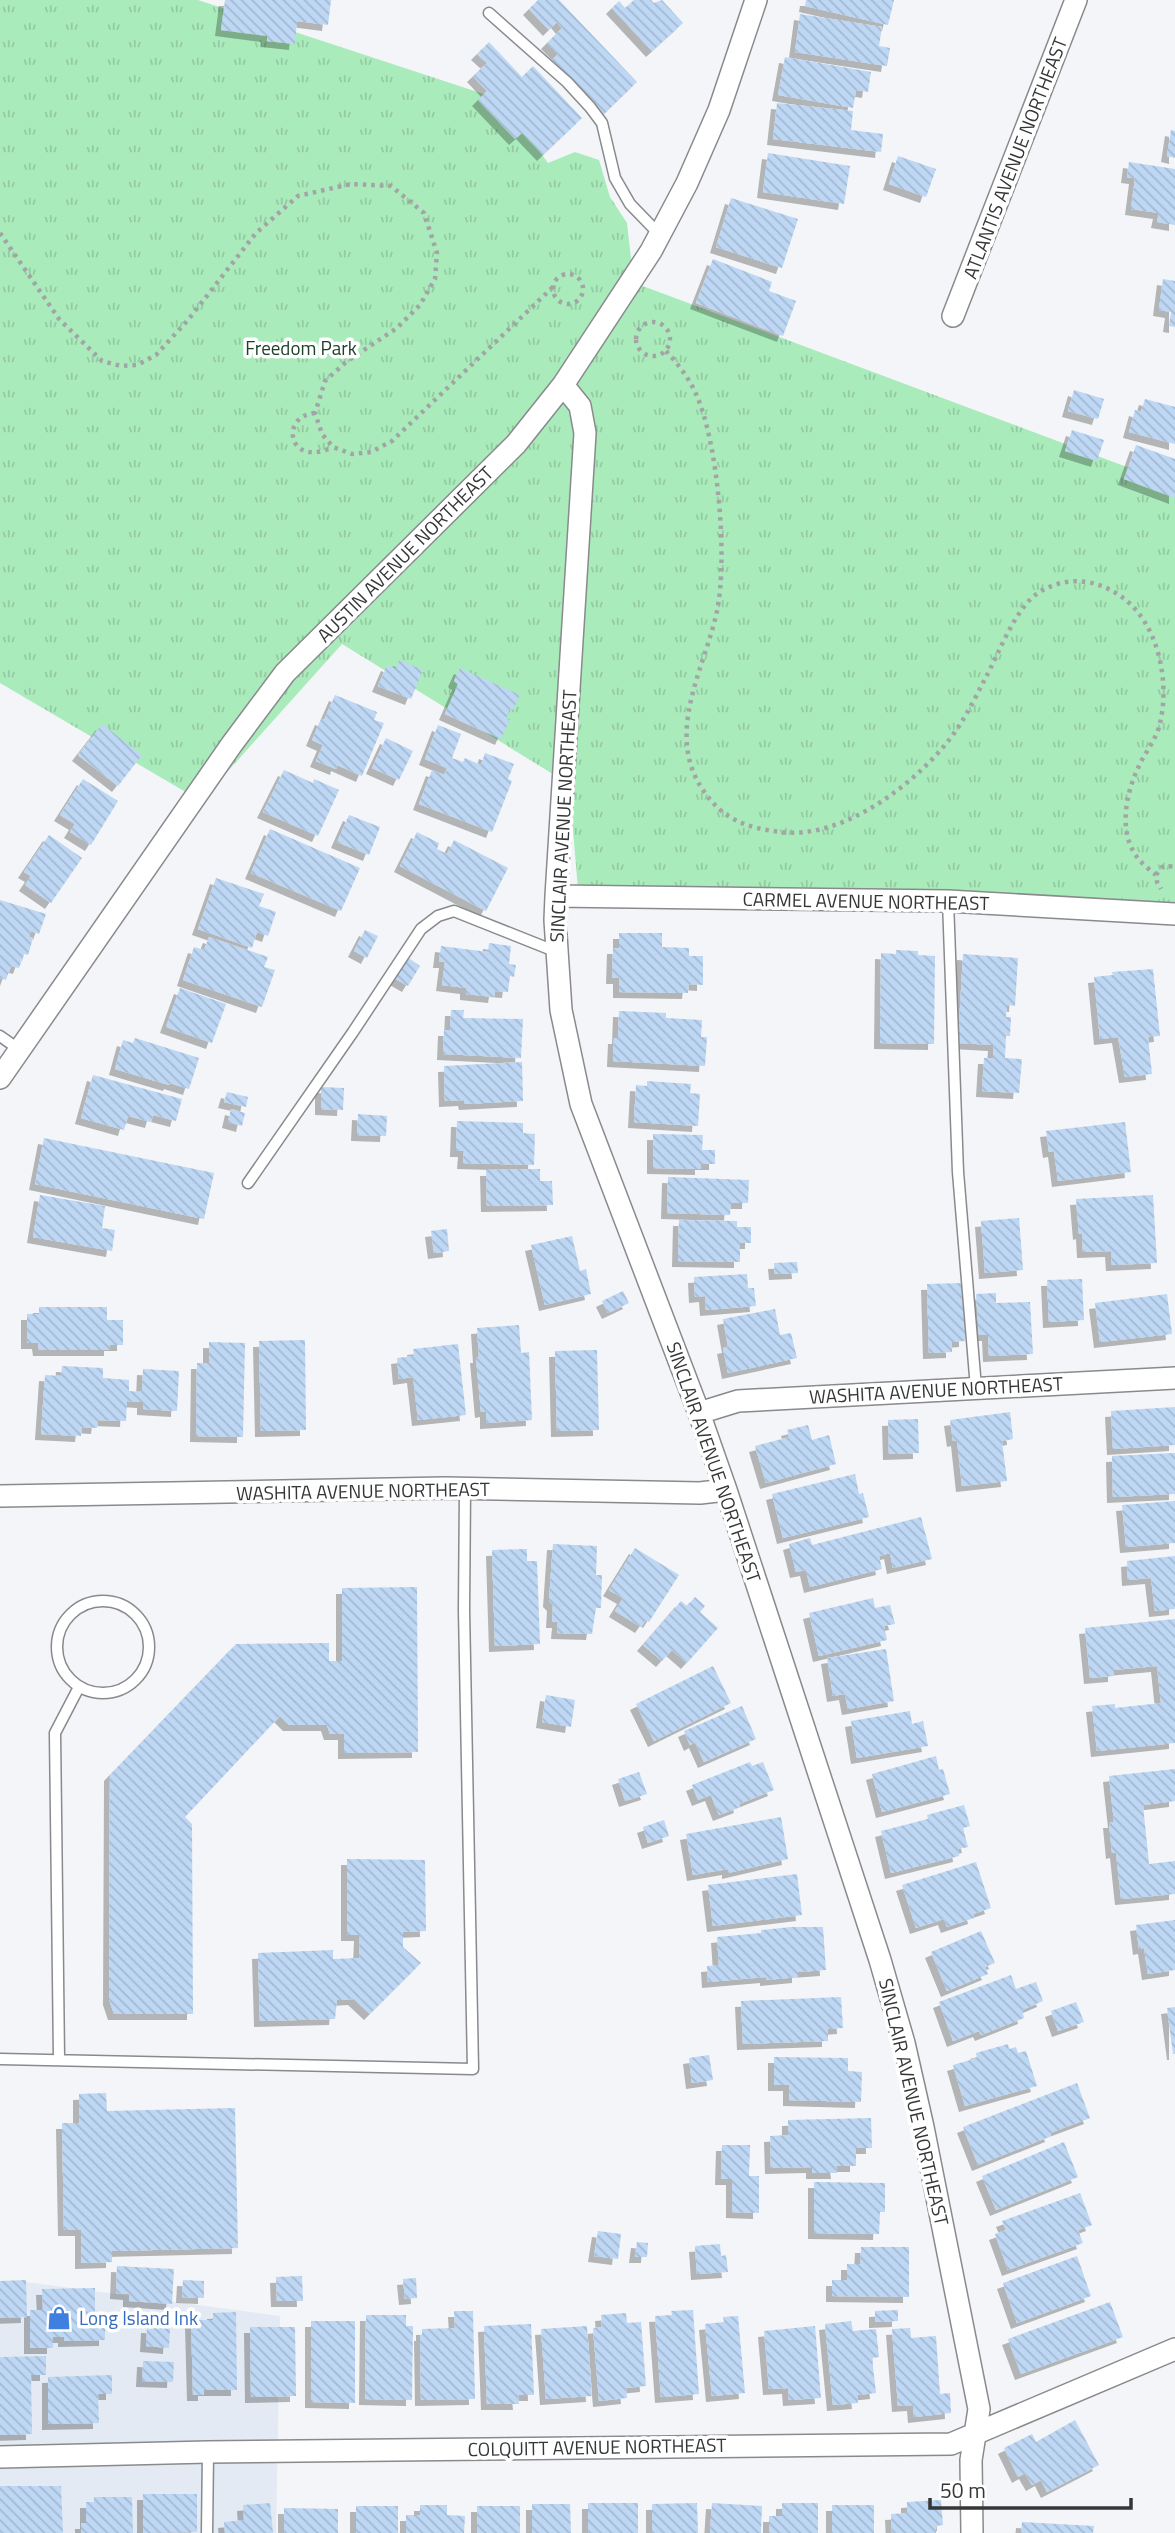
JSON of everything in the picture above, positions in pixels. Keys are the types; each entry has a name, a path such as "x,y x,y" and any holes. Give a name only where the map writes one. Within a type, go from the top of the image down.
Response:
{"street":[{"name":"AUSTIN AVENUE NORTHEAST","path":"0,1078 232,744 285,673 516,444 563,385 660,234 687,183 719,110 757,0"},
{"name":"ATLANTIS AVENUE NORTHEAST","path":"953,316 1076,0"},
{"name":"SINCLAIR AVENUE NORTHEAST","path":"563,385 580,406 586,433 556,896 561,1010 580,1104 726,1490 880,1960 904,2043 979,2409 971,2460 972,2533"},
{"name":"CARMEL AVENUE NORTHEAST","path":"556,896 948,901 1175,914"},
{"name":"WASHITA AVENUE NORTHEAST","path":"699,1413 738,1401 1175,1378"},
{"name":"WASHITA AVENUE NORTHEAST","path":"0,1496 466,1489 700,1493 726,1490"},
{"name":"COLQUITT AVENUE NORTHEAST","path":"0,2457 208,2452 951,2444 1175,2349"}],"lane":[{"path":"489,13 567,82 596,115 601,123 615,178 629,204 660,234"},
{"path":"948,901 957,1172 976,1388"},
{"path":"248,1183 354,1032 421,929 438,916 454,911 557,952"},
{"path":"0,1036 20,1050"},
{"path":"0,2059 473,2068 464,1610 466,1489"},
{"path":"97,1601 113,1601 128,1608 145,1626 150,1652 145,1668 135,1681 111,1693 95,1693 79,1687 67,1676 59,1663 59,1633 66,1619 78,1608 97,1601"},
{"path":"59,2059 55,1733 79,1687"},
{"path":"208,2452 208,2533"}],"path":[{"path":"0,233 59,319 93,353 102,361 121,366 136,365 156,355 188,320 256,233 298,196 351,184 391,186 424,213 437,253 435,279 420,305 397,328 346,362 325,381 315,413 322,434 333,447 352,454 371,452 392,440 554,286 561,275 571,274 582,283 582,295 574,302 562,303 554,294 554,286"},
{"path":"656,323 665,327 670,334 666,351 653,356 640,350 637,338 642,327 656,323"},
{"path":"666,351 680,366 697,396 710,439 718,491 720,562 717,609 686,722 689,759 702,789 726,815 751,828 795,834 835,827 875,807 920,771 956,731 1020,613 1036,594 1065,580 1092,582 1121,595 1144,620 1156,646 1165,688 1159,729 1138,768 1126,802 1127,832 1136,856 1156,876 1162,867 1175,866"},
{"path":"315,413 299,420 293,430 294,440 299,449 307,454 316,454 333,447"}],"shaded area":[{"path":"0,2282 26,2282 280,2316 276,2533 0,2533"}],"green space":[{"name":"Freedom Park","path":"0,0 198,0 502,100 548,163 575,152 599,160 610,197 627,223 633,276 640,285 1175,485 1175,912 578,889 569,784 342,644 201,801 0,683"}],"building":[{"path":"225,0 331,0 328,25 297,21 295,44 267,41 267,36 221,30"},
{"path":"538,0 559,0 637,82 604,114 552,60 558,54 547,43 562,28 557,22 549,30 529,9"},
{"path":"634,0 651,0 654,3 662,0 683,23 652,51 612,8 619,1 625,8"},
{"path":"806,0 894,0 888,25 805,6"},
{"path":"800,14 882,27 879,46 890,48 887,66 795,52"},
{"path":"489,42 522,77 533,66 582,118 543,155 522,133 515,139 478,100 487,91 473,76 487,63 477,54"},
{"path":"785,57 871,72 868,92 856,90 853,108 778,95"},
{"path":"777,103 853,111 851,130 883,134 881,152 773,139"},
{"path":"1171,130 1175,131 1175,158 1167,156"},
{"path":"768,153 850,166 844,204 763,192"},
{"path":"898,156 936,169 926,197 889,184"},
{"path":"1129,162 1175,169 1175,225 1157,222 1159,213 1131,209 1135,178 1127,177"},
{"path":"731,198 798,219 782,268 716,247"},
{"path":"713,259 772,282 769,291 796,301 783,336 696,303"},
{"path":"1163,279 1175,281 1175,327 1169,326 1171,312 1159,310"},
{"path":"1074,390 1104,399 1098,419 1068,411"},
{"path":"1145,399 1175,407 1175,444 1129,432 1135,410 1141,412"},
{"path":"1072,430 1104,440 1097,461 1065,451"},
{"path":"1136,445 1175,459 1175,498 1124,479"},
{"path":"399,660 423,670 411,699 378,686 387,665 396,669"},
{"path":"460,668 520,695 506,718 510,719 501,739 445,714 458,684 454,681"},
{"path":"335,695 377,712 374,720 384,723 362,776 337,765 336,769 316,761 323,745 312,740"},
{"path":"102,724 142,755 118,786 78,755"},
{"path":"438,725 461,734 452,758 463,762 465,758 481,765 485,753 514,764 508,779 512,781 492,832 419,804 432,770 444,775 447,768 425,759"},
{"path":"386,738 413,751 399,780 372,768"},
{"path":"284,770 313,783 314,779 339,790 318,836 263,812"},
{"path":"83,779 118,801 91,845 70,832 75,824 60,815"},
{"path":"349,815 380,827 369,855 337,842"},
{"path":"270,829 360,868 341,911 251,873"},
{"path":"417,832 439,843 437,849 447,854 454,840 508,868 486,911 400,866"},
{"path":"49,835 82,858 51,903 25,885 31,876 24,872"},
{"path":"216,878 264,894 259,906 276,912 268,936 257,932 252,948 198,929"},
{"path":"0,900 46,914 39,934 31,931 29,937 33,938 28,955 24,954 19,968 11,966 6,980 0,978"},
{"path":"365,930 378,936 367,958 354,951"},
{"path":"619,933 662,933 662,947 689,948 689,956 703,956 703,985 689,984 688,993 619,992 619,978 612,978 613,948 619,948"},
{"path":"209,937 268,957 264,967 275,970 262,1007 183,980 194,947 204,950"},
{"path":"489,943 511,946 509,964 516,965 514,977 510,976 508,992 495,991 494,997 466,994 466,988 442,985 445,962 439,962 441,946 488,952"},
{"path":"896,950 918,951 918,955 935,956 934,1044 880,1043 881,953 896,954"},
{"path":"963,954 1018,958 1015,1006 1007,1005 1006,1017 1011,1017 1010,1036 1006,1036 1005,1058 1022,1059 1019,1093 982,1091 984,1058 993,1058 994,1045 958,1043"},
{"path":"407,957 420,966 408,986 394,978"},
{"path":"1153,969 1160,1036 1148,1037 1152,1074 1125,1077 1118,1037 1100,1039 1094,977 1113,975 1112,972"},
{"path":"180,988 226,1004 212,1043 166,1027"},
{"path":"451,1010 464,1010 463,1018 523,1019 521,1058 443,1054 444,1030 450,1030"},
{"path":"619,1011 666,1013 666,1018 702,1020 701,1037 707,1037 705,1066 613,1061 614,1038 618,1038"},
{"path":"135,1038 199,1058 189,1089 115,1069 123,1040 133,1043"},
{"path":"522,1062 523,1101 465,1104 464,1100 445,1101 444,1066"},
{"path":"93,1075 182,1099 176,1121 153,1115 151,1122 128,1116 124,1130 81,1118"},
{"path":"647,1081 691,1084 690,1093 700,1094 698,1126 634,1122 636,1085 647,1086"},
{"path":"321,1087 344,1088 343,1110 321,1109"},
{"path":"227,1092 248,1097 246,1107 224,1102"},
{"path":"231,1109 245,1113 242,1126 228,1122"},
{"path":"358,1114 387,1116 386,1136 357,1135"},
{"path":"457,1121 523,1123 523,1133 535,1134 534,1165 463,1163 464,1151 456,1151"},
{"path":"1125,1122 1131,1172 1058,1181 1054,1151 1049,1152 1046,1131"},
{"path":"653,1134 703,1135 702,1150 715,1150 715,1164 701,1164 701,1169 653,1168"},
{"path":"44,1138 214,1173 204,1219 35,1184"},
{"path":"540,1169 540,1181 552,1181 553,1205 487,1206 486,1170"},
{"path":"668,1177 749,1180 748,1203 731,1203 730,1215 667,1213"},
{"path":"40,1195 105,1206 102,1228 115,1230 112,1251 33,1237"},
{"path":"1153,1195 1157,1263 1112,1265 1111,1251 1083,1252 1076,1199"},
{"path":"1019,1218 1023,1270 985,1273 981,1221"},
{"path":"679,1220 737,1221 737,1227 751,1227 751,1243 740,1243 740,1262 678,1261"},
{"path":"447,1229 449,1251 434,1253 431,1231"},
{"path":"572,1236 580,1271 586,1269 591,1294 545,1305 531,1245"},
{"path":"797,1262 798,1273 775,1274 774,1263"},
{"path":"747,1274 748,1288 754,1288 756,1306 706,1310 705,1296 695,1297 694,1277"},
{"path":"1082,1279 1084,1320 1049,1322 1047,1280"},
{"path":"964,1283 965,1341 952,1342 952,1352 929,1353 927,1284"},
{"path":"623,1291 629,1303 608,1313 602,1301"},
{"path":"996,1293 996,1303 1030,1302 1033,1354 989,1356 988,1335 979,1335 976,1294"},
{"path":"1167,1294 1172,1334 1100,1342 1095,1303"},
{"path":"39,1307 107,1307 107,1320 123,1320 123,1345 110,1345 110,1350 39,1350 38,1343 27,1343 27,1314 39,1314"},
{"path":"775,1309 780,1335 791,1333 797,1358 728,1373 723,1348 728,1347 723,1319"},
{"path":"519,1325 521,1353 529,1352 532,1420 486,1423 486,1411 481,1412 476,1357 479,1357 477,1328"},
{"path":"305,1340 306,1430 261,1431 259,1341"},
{"path":"209,1342 245,1343 243,1437 196,1436 197,1363 209,1363"},
{"path":"458,1344 466,1415 418,1420 413,1377 399,1379 397,1358 414,1356 413,1349"},
{"path":"597,1350 599,1430 557,1431 555,1351"},
{"path":"62,1366 103,1368 103,1378 129,1380 129,1391 142,1392 143,1369 179,1371 177,1411 143,1409 143,1402 127,1401 126,1421 98,1420 97,1428 82,1427 81,1436 41,1434 45,1375 61,1376"},
{"path":"1175,1407 1175,1445 1113,1449 1111,1411"},
{"path":"1010,1412 1013,1439 1002,1441 1007,1481 962,1486 957,1440 953,1441 950,1420"},
{"path":"918,1419 919,1453 889,1454 888,1420"},
{"path":"808,1425 812,1440 829,1435 836,1464 766,1483 755,1446 789,1437 787,1430"},
{"path":"1175,1453 1175,1494 1113,1497 1112,1456"},
{"path":"855,1474 859,1494 863,1493 869,1517 783,1538 772,1494"},
{"path":"1175,1501 1175,1543 1126,1547 1122,1505"},
{"path":"921,1517 932,1559 893,1568 890,1553 879,1556 882,1569 810,1587 806,1570 796,1572 789,1544 810,1538 812,1545"},
{"path":"553,1544 597,1546 596,1575 602,1575 601,1608 596,1608 592,1634 557,1633 558,1622 552,1622 553,1605 549,1601"},
{"path":"635,1548 679,1575 649,1622 646,1620 641,1627 615,1611 623,1598 609,1590"},
{"path":"527,1549 527,1561 537,1561 540,1644 495,1646 492,1550"},
{"path":"1175,1556 1175,1609 1155,1611 1151,1578 1128,1580 1127,1561"},
{"path":"417,1587 418,1752 344,1753 344,1734 330,1734 327,1725 289,1725 280,1716 185,1817 192,1824 193,2014 114,2014 109,1999 110,1775 236,1644 329,1643 329,1661 342,1661 342,1588"},
{"path":"695,1597 705,1606 700,1612 718,1628 687,1663 672,1650 662,1661 643,1645 681,1601 687,1606"},
{"path":"873,1598 875,1608 890,1605 895,1624 884,1626 887,1640 819,1656 809,1613"},
{"path":"1175,1619 1175,1743 1097,1751 1092,1706 1115,1704 1115,1708 1161,1703 1157,1666 1114,1670 1114,1676 1090,1678 1085,1628"},
{"path":"886,1649 894,1701 848,1709 845,1694 833,1696 827,1658"},
{"path":"713,1666 731,1703 654,1741 636,1704"},
{"path":"546,1695 575,1700 571,1727 542,1722"},
{"path":"742,1706 756,1739 704,1762 695,1742 690,1745 684,1731"},
{"path":"910,1711 912,1724 923,1721 928,1746 857,1758 851,1721"},
{"path":"936,1756 950,1794 882,1812 872,1774"},
{"path":"750,1762 752,1766 763,1762 774,1790 719,1815 711,1795 698,1800 692,1785"},
{"path":"1175,1769 1175,1801 1143,1805 1149,1864 1175,1861 1175,1894 1121,1899 1116,1852 1112,1853 1109,1822 1114,1822 1109,1776"},
{"path":"639,1772 647,1794 625,1801 618,1779"},
{"path":"964,1805 970,1826 963,1828 968,1847 958,1849 959,1856 891,1873 881,1831 928,1819 927,1815"},
{"path":"781,1817 788,1859 728,1873 728,1869 693,1875 686,1834"},
{"path":"664,1820 669,1836 648,1843 643,1827"},
{"path":"347,1859 425,1860 426,1931 403,1932 403,1947 421,1963 370,2014 354,1999 337,2000 335,2019 260,2021 258,1953 333,1950 333,1959 359,1958 360,1935 347,1935"},
{"path":"976,1862 991,1908 973,1914 974,1918 947,1927 944,1919 916,1928 902,1885"},
{"path":"797,1874 802,1915 713,1926 708,1885"},
{"path":"1175,1920 1175,1970 1148,1974 1144,1948 1139,1949 1136,1925"},
{"path":"791,1927 823,1927 826,1970 798,1972 798,1977 708,1982 707,1966 719,1965 717,1937"},
{"path":"981,1931 995,1963 985,1967 988,1974 947,1991 931,1952"},
{"path":"1011,1975 1016,1989 1036,1982 1043,2001 1022,2010 1024,2018 981,2035 979,2031 953,2041 939,2002"},
{"path":"841,1997 843,2028 828,2029 828,2041 743,2044 741,2001"},
{"path":"1076,2002 1084,2022 1058,2031 1051,2011"},
{"path":"1175,2007 1175,2054 1173,2054 1167,2008"},
{"path":"1008,2044 1009,2049 1016,2047 1018,2053 1026,2051 1037,2086 965,2106 953,2065 977,2058 976,2053"},
{"path":"709,2055 713,2080 692,2083 689,2058"},
{"path":"774,2057 848,2058 848,2071 862,2072 861,2102 789,2100 789,2085 774,2085"},
{"path":"1077,2083 1090,2118 978,2165 963,2127"},
{"path":"106,2093 107,2111 235,2108 238,2248 112,2251 112,2262 81,2263 81,2230 64,2230 62,2123 79,2123 79,2094"},
{"path":"871,2118 872,2148 856,2148 856,2166 836,2166 837,2173 812,2173 812,2167 771,2168 770,2136 788,2135 788,2120"},
{"path":"1064,2142 1078,2177 996,2210 982,2176"},
{"path":"722,2145 750,2145 749,2176 759,2176 759,2213 732,2212 732,2179 721,2179"},
{"path":"814,2182 885,2183 885,2212 880,2212 879,2234 814,2233"},
{"path":"1080,2193 1092,2225 1078,2230 1083,2243 1008,2270 995,2234 1006,2230 1002,2221"},
{"path":"598,2231 621,2234 618,2259 594,2256"},
{"path":"637,2242 648,2243 647,2257 635,2257"},
{"path":"720,2244 721,2256 726,2255 728,2272 697,2274 695,2246"},
{"path":"861,2247 909,2247 909,2297 832,2296 832,2280 847,2280 847,2264 860,2264"},
{"path":"1077,2256 1091,2296 1017,2323 1003,2283"},
{"path":"117,2266 174,2269 172,2304 129,2301 129,2294 116,2293"},
{"path":"302,2276 303,2301 277,2301 276,2277"},
{"path":"416,2278 417,2298 405,2299 403,2279"},
{"path":"26,2280 27,2317 0,2318 0,2281"},
{"path":"183,2280 204,2281 204,2298 182,2297"},
{"path":"95,2288 95,2313 105,2313 105,2340 64,2341 64,2337 53,2337 53,2348 30,2348 30,2310 43,2310 42,2289"},
{"path":"1110,2302 1123,2337 1021,2374 1008,2339"},
{"path":"693,2310 699,2394 661,2397 655,2316 672,2315 671,2311"},
{"path":"898,2310 898,2321 875,2322 875,2311"},
{"path":"454,2311 473,2311 475,2399 421,2400 422,2329 455,2328"},
{"path":"236,2312 237,2390 204,2390 204,2395 193,2395 191,2320 213,2320 213,2313"},
{"path":"626,2313 627,2323 641,2322 646,2386 626,2388 627,2398 599,2401 593,2328 602,2327 601,2315"},
{"path":"366,2315 406,2315 406,2326 413,2326 412,2400 365,2399"},
{"path":"738,2316 745,2393 712,2396 705,2324 724,2322 723,2317"},
{"path":"311,2321 355,2321 355,2403 311,2402"},
{"path":"851,2321 853,2331 876,2329 879,2357 872,2358 876,2393 857,2395 858,2403 833,2405 825,2324"},
{"path":"531,2324 534,2395 518,2395 519,2404 487,2404 484,2326"},
{"path":"587,2326 592,2396 546,2399 541,2329"},
{"path":"815,2326 821,2398 789,2400 788,2388 769,2389 764,2331"},
{"path":"147,2327 170,2328 169,2348 146,2346"},
{"path":"250,2327 295,2327 296,2396 251,2397"},
{"path":"910,2328 911,2338 936,2336 940,2394 950,2393 951,2413 914,2417 913,2405 898,2406 892,2329"},
{"path":"46,2356 46,2375 31,2375 32,2434 0,2435 0,2357"},
{"path":"143,2361 174,2362 173,2382 142,2381"},
{"path":"112,2375 112,2394 98,2394 99,2423 48,2424 48,2377"},
{"path":"1075,2420 1099,2465 1047,2492 1041,2480 1032,2485 1025,2473 1018,2477 1004,2448 1032,2434 1036,2442"},
{"path":"0,2486 61,2486 63,2533 0,2533"},
{"path":"143,2494 197,2494 197,2532 143,2533"},
{"path":"94,2497 132,2497 133,2533 81,2533 81,2523 86,2523 86,2502 94,2502"},
{"path":"941,2500 943,2525 936,2526 936,2533 892,2533 891,2514 907,2513 907,2502"},
{"path":"270,2503 273,2533 225,2533 224,2522 244,2520 243,2505"},
{"path":"588,2503 638,2503 638,2533 588,2533"},
{"path":"697,2503 698,2533 652,2533 652,2504"},
{"path":"712,2503 762,2506 761,2533 710,2533"},
{"path":"782,2503 818,2503 818,2533 769,2533 769,2516 782,2516"},
{"path":"532,2504 570,2504 571,2533 532,2533"},
{"path":"420,2505 447,2505 447,2515 465,2516 464,2533 406,2533 406,2515 420,2515"},
{"path":"832,2505 874,2505 874,2533 832,2533"},
{"path":"356,2506 398,2506 398,2533 356,2533"},
{"path":"477,2506 520,2506 520,2533 477,2533"},
{"path":"284,2508 338,2509 338,2533 284,2533"},
{"path":"1022,2522 1094,2526 1093,2533 1021,2533"}],"place":[{"name":"Long Island Ink","path":"59,2318"}]}
